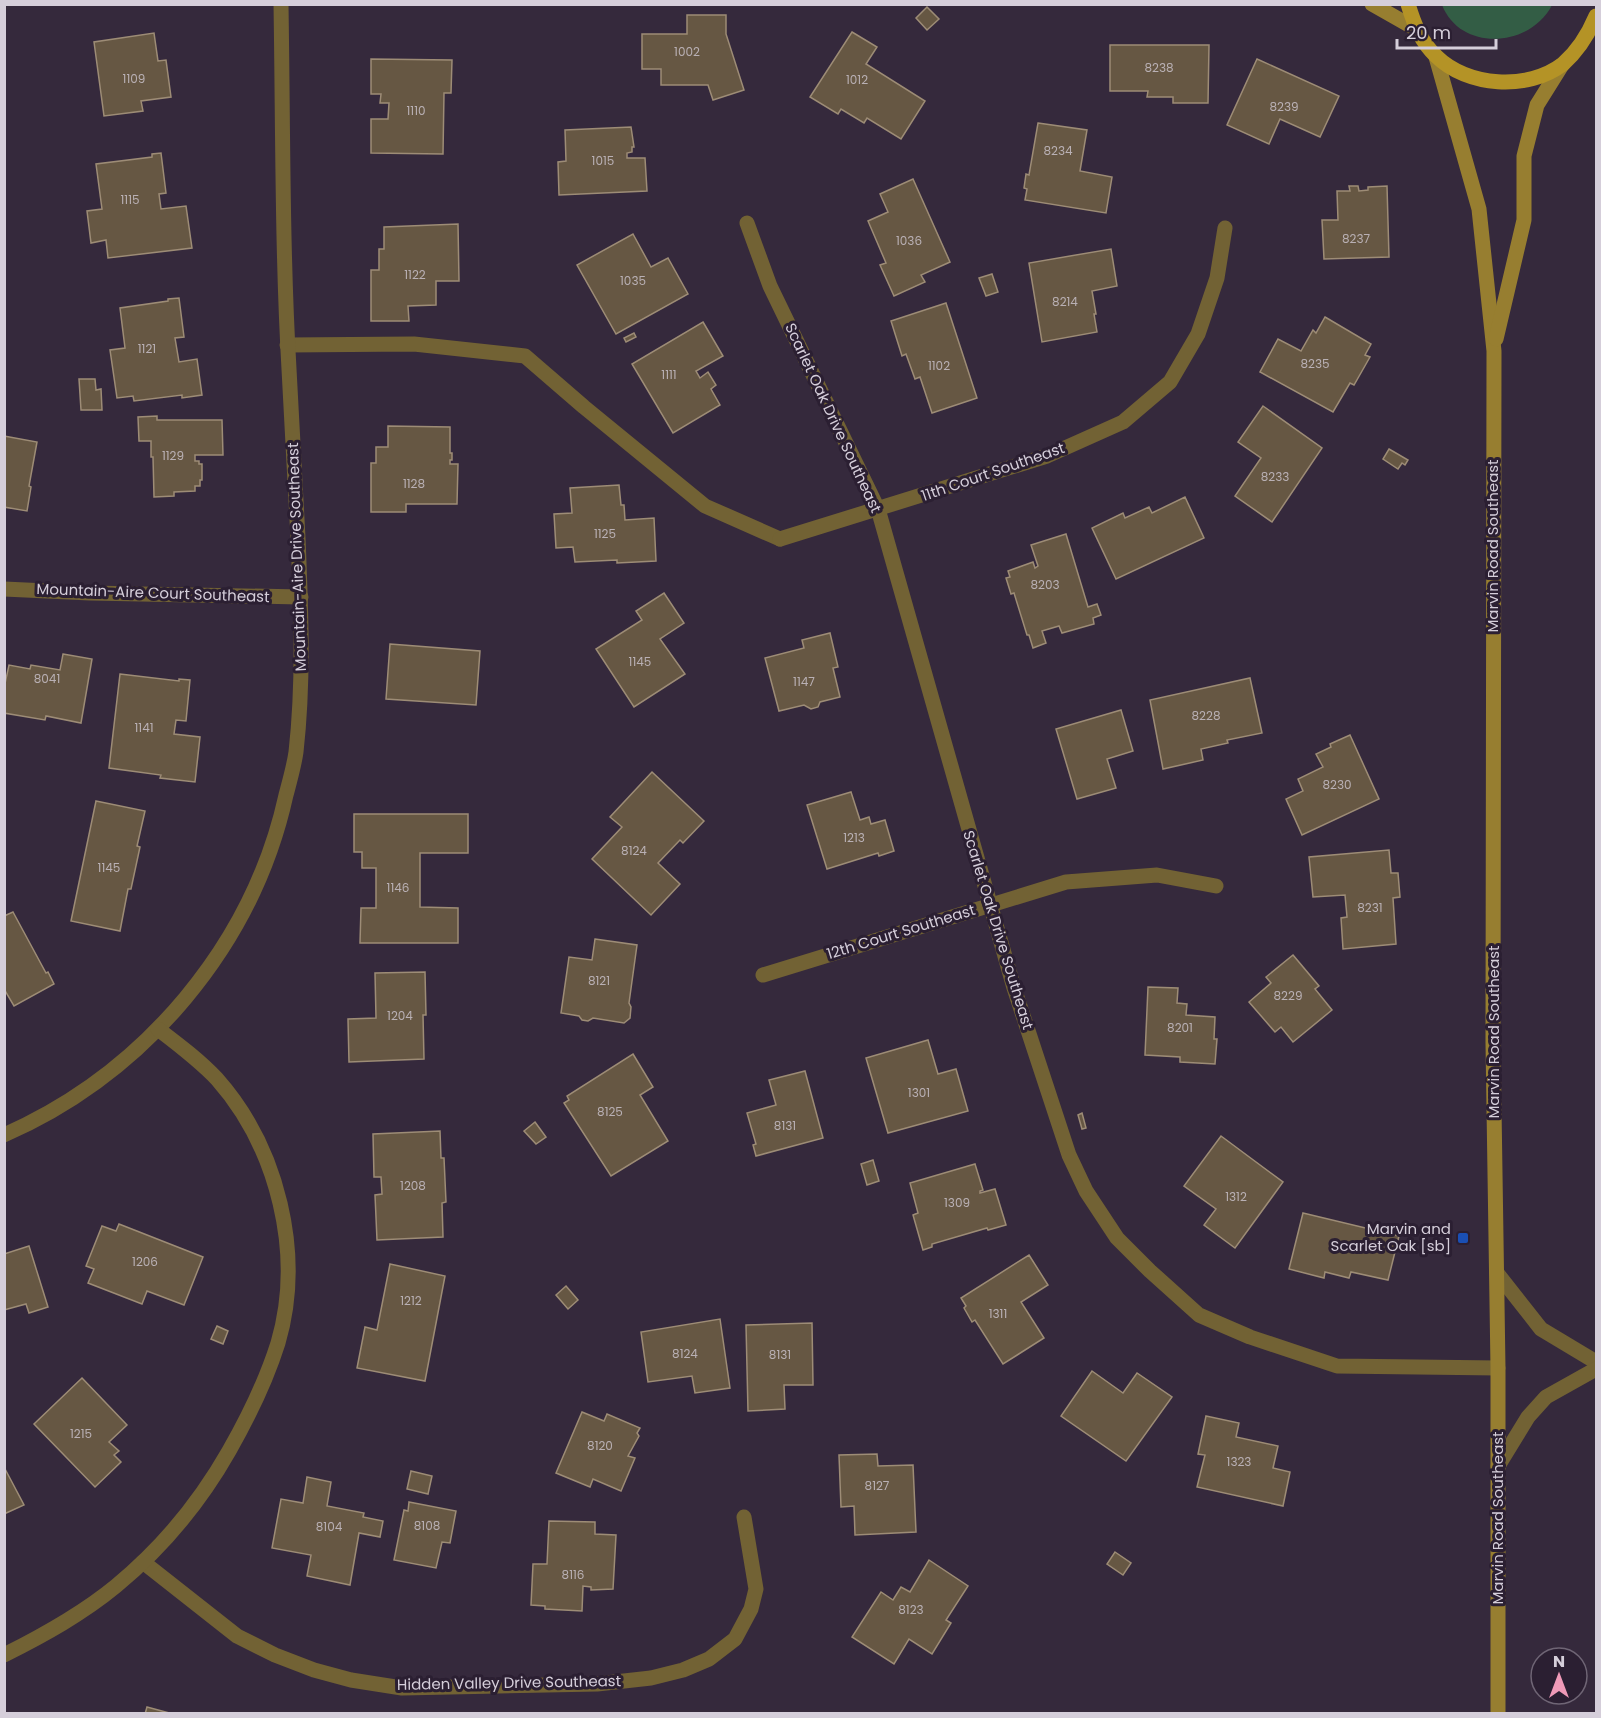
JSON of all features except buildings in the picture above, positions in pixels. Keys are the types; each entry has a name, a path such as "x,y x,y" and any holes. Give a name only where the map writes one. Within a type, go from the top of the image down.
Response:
{"main road":[{"path":"1408,4 1416,29 1436,57 1464,75 1498,83 1531,80 1562,65 1589,46 1586,39 1596,16"}],"street":[{"name":"Mountain-Aire Drive Southeast","path":"4,1135 33,1122 92,1086 120,1065 182,1004 223,948 256,887 280,822 295,754 301,688 301,597 287,345 281,4"},
{"path":"1372,4 1416,29"},
{"name":"Marvin Road Southeast","path":"1436,57 1479,208 1494,351 1493,1043 1498,1368 1498,1713"},
{"name":"Marvin Road Southeast","path":"1494,351 1524,220 1524,156 1537,105 1562,65"},
{"name":"Scarlet Oak Drive Southeast","path":"747,223 771,286 878,509 1014,988 1069,1155 1086,1191 1117,1238 1199,1315 1250,1337 1337,1366 1498,1368"},
{"name":"11th Court Southeast","path":"287,345 414,344 525,356 705,506 780,539 1047,456 1123,422 1170,382 1198,334 1217,278 1225,228"},
{"name":"Mountain-Aire Court Southeast","path":"4,589 301,597"},
{"name":"12th Court Southeast","path":"763,975 1066,882 1157,875 1216,886"},
{"path":"4,1655 59,1627 88,1607 143,1562 168,1537 211,1482 247,1420 266,1379 278,1341 286,1302 288,1262 282,1212 275,1184 261,1146 241,1111 217,1080 189,1052 158,1029"},
{"path":"1497,1273 1541,1329 1596,1362"},
{"path":"1498,1466 1528,1417 1546,1397 1596,1369"},
{"name":"Hidden Valley Drive Southeast","path":"143,1562 237,1636 275,1655 314,1670 351,1680 402,1688 597,1684 651,1678 683,1670 710,1659 735,1639 750,1609 756,1588 744,1517"}],"green space":[{"path":"1442,5 1552,5 1542,19 1529,29 1513,36 1496,39 1480,37 1464,31 1451,21"}],"place":[{"name":"Marvin and Scarlet Oak [sb]","path":"1463,1238"}]}
